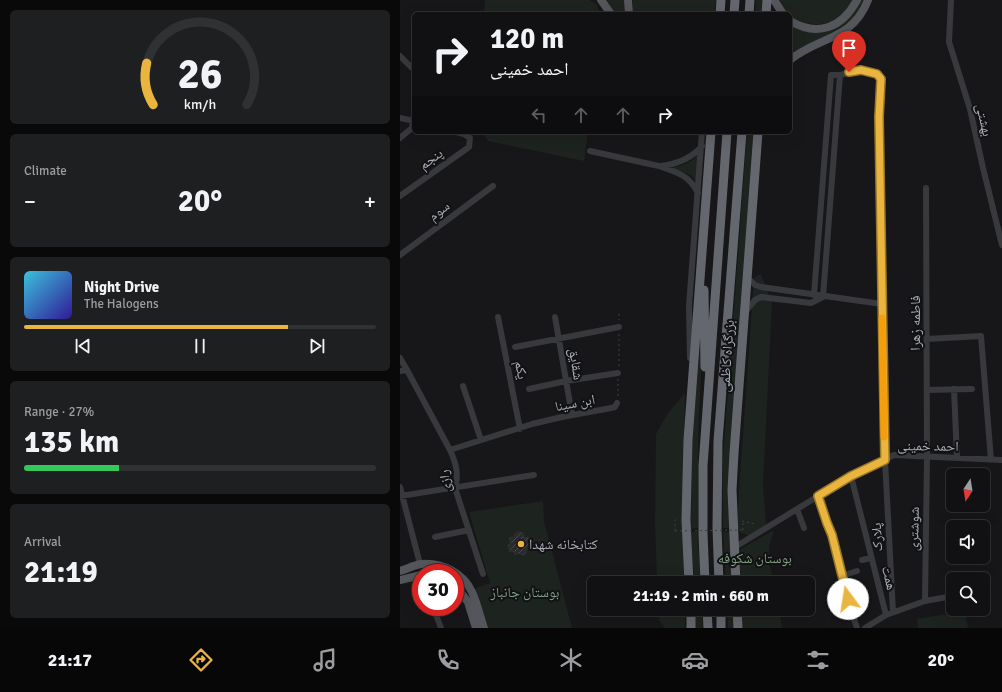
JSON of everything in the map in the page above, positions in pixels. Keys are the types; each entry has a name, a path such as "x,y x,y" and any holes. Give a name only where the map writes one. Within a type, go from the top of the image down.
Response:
{"highway":[{"path":"720,12 721,0"},
{"path":"734,12 735,0"},
{"path":"749,12 750,0"},
{"path":"766,12 767,0"},
{"path":"689,576 687,533 688,440 711,134"},
{"name":"بزرگراه کاظمی","path":"705,576 703,466 727,134"},
{"name":"بزرگراه کاظمی","path":"720,576 717,528 718,441 742,134"},
{"name":"بزرگراه کاظمی","path":"736,576 732,490 758,134"},
{"path":"703,254 705,309 704,361 708,392"},
{"path":"691,616 691,628"},
{"path":"707,616 708,628"},
{"path":"721,616 722,628"},
{"path":"737,616 738,628"}],"main road":[{"path":"601,0 610,12"},
{"path":"628,0 629,12"},
{"path":"717,12 721,0"},
{"path":"774,0 782,12"},
{"path":"792,22 798,26 808,28 830,27 845,18 857,0"},
{"path":"792,59 841,33 852,25 864,11 868,0"},
{"path":"400,571 412,567"},
{"path":"400,580 412,577"},
{"path":"464,582 472,592 484,628"},
{"path":"464,597 468,602 476,628"}],"street":[{"name":"بهشتی","path":"951,0 949,42 970,109 1002,245"},
{"path":"400,56 412,68"},
{"name":"پلارک","path":"840,75 861,70 877,74 881,79 879,117 885,460 894,612"},
{"path":"814,295 831,75 840,75 823,296"},
{"path":"400,118 412,121"},
{"path":"400,138 412,128"},
{"name":"پنجم","path":"400,196 469,147 470,138 464,134"},
{"path":"691,393 689,306 702,134"},
{"path":"660,166 689,158 702,146"},
{"path":"590,151 660,166 676,172 689,179 694,184 698,193"},
{"name":"سوم","path":"400,255 493,186"},
{"name":"فاطمه زهرا","path":"926,188 927,457"},
{"path":"747,276 755,285 761,287 882,304"},
{"path":"744,314 755,300 761,297 811,303 823,296"},
{"name":"یکم","path":"498,317 520,429"},
{"name":"شقایق","path":"555,317 572,415"},
{"path":"515,346 620,327"},
{"path":"927,338 981,336 991,460"},
{"name":"رازی","path":"400,358 450,450 457,471 458,480 455,488 482,574"},
{"path":"400,371 407,370"},
{"name":"یکم","path":"529,390 566,381 618,373"},
{"path":"463,386 481,440"},
{"path":"954,389 957,458"},
{"path":"927,390 972,389"},
{"name":"ابن سینا","path":"450,450 532,424 615,407 617,403"},
{"name":"احمد خمینی","path":"735,547 851,476 894,455 1002,460"},
{"name":"شوشتری","path":"925,601 927,457"},
{"path":"401,496 534,475"},
{"name":"همت","path":"851,476 886,615"},
{"path":"400,487 401,496 420,564"},
{"path":"818,496 832,535 857,628"},
{"path":"797,509 804,528"},
{"path":"435,538 469,530"},
{"path":"862,560 871,558"},
{"path":"842,576 857,571"},
{"path":"865,628 886,615 925,601 946,597"},
{"path":"436,616 441,628"}],"path":[{"path":"617,403 620,327 619,314"},
{"path":"675,520 675,531 743,530 743,521 755,524"}],"green space":[{"path":"485,0 589,0 597,5 599,12 484,12"},
{"path":"605,0 624,0 625,12 614,12"},
{"path":"633,0 716,0 714,12 633,12"},
{"path":"756,0 763,0 763,12 755,12"},
{"path":"778,0 853,0 841,15 827,23 811,24 802,22 792,18 792,12 787,12"},
{"path":"860,0 865,0 857,15 838,31 805,46 792,54 792,26 810,32 824,31 838,27 847,21"},
{"path":"484,134 588,134 584,161 488,141"},
{"path":"747,134 754,134 730,528 723,528 723,458"},
{"path":"699,154 697,182 688,174 670,168 686,164"},
{"path":"761,274 772,303 763,484 766,527 750,536 741,533 738,527 738,505 754,278"},
{"path":"701,335 702,347 698,440 698,528 691,529 692,435"},
{"path":"685,393 684,576 657,576 655,523 656,434 668,413"},
{"name":"بوستان جانباز","path":"543,501 544,521 572,628 488,628 475,588 490,583 469,512"},
{"name":"بوستان شکوفه","path":"774,530 769,546 770,567 772,576 741,576 739,550"},
{"path":"691,532 698,532 700,576 694,576"},
{"path":"723,532 730,532 733,576 726,576"},
{"path":"946,614 946,616 966,616 968,628 918,628 917,619"},
{"path":"659,616 685,616 685,628 665,628 659,620"},
{"path":"694,616 702,616 703,628 695,628"},
{"path":"727,616 734,616 735,628 728,628"},
{"path":"742,616 780,616 782,628 742,628"}],"building":[{"name":"کتابخانه شهدا","path":"518,532 523,533 524,538 528,537 531,540 532,545 527,547 524,555 518,553 515,555 514,551 510,552 508,545 511,543 509,538 514,537"}],"slow traffic":[{"path":"882,318 884,437"}],"place":[{"name":"کتابخانه شهدا","path":"521,544"}],"route":[{"path":"848,599 832,535 818,496 851,476 885,460 879,117 881,79 877,74 861,70 849,72"}]}
